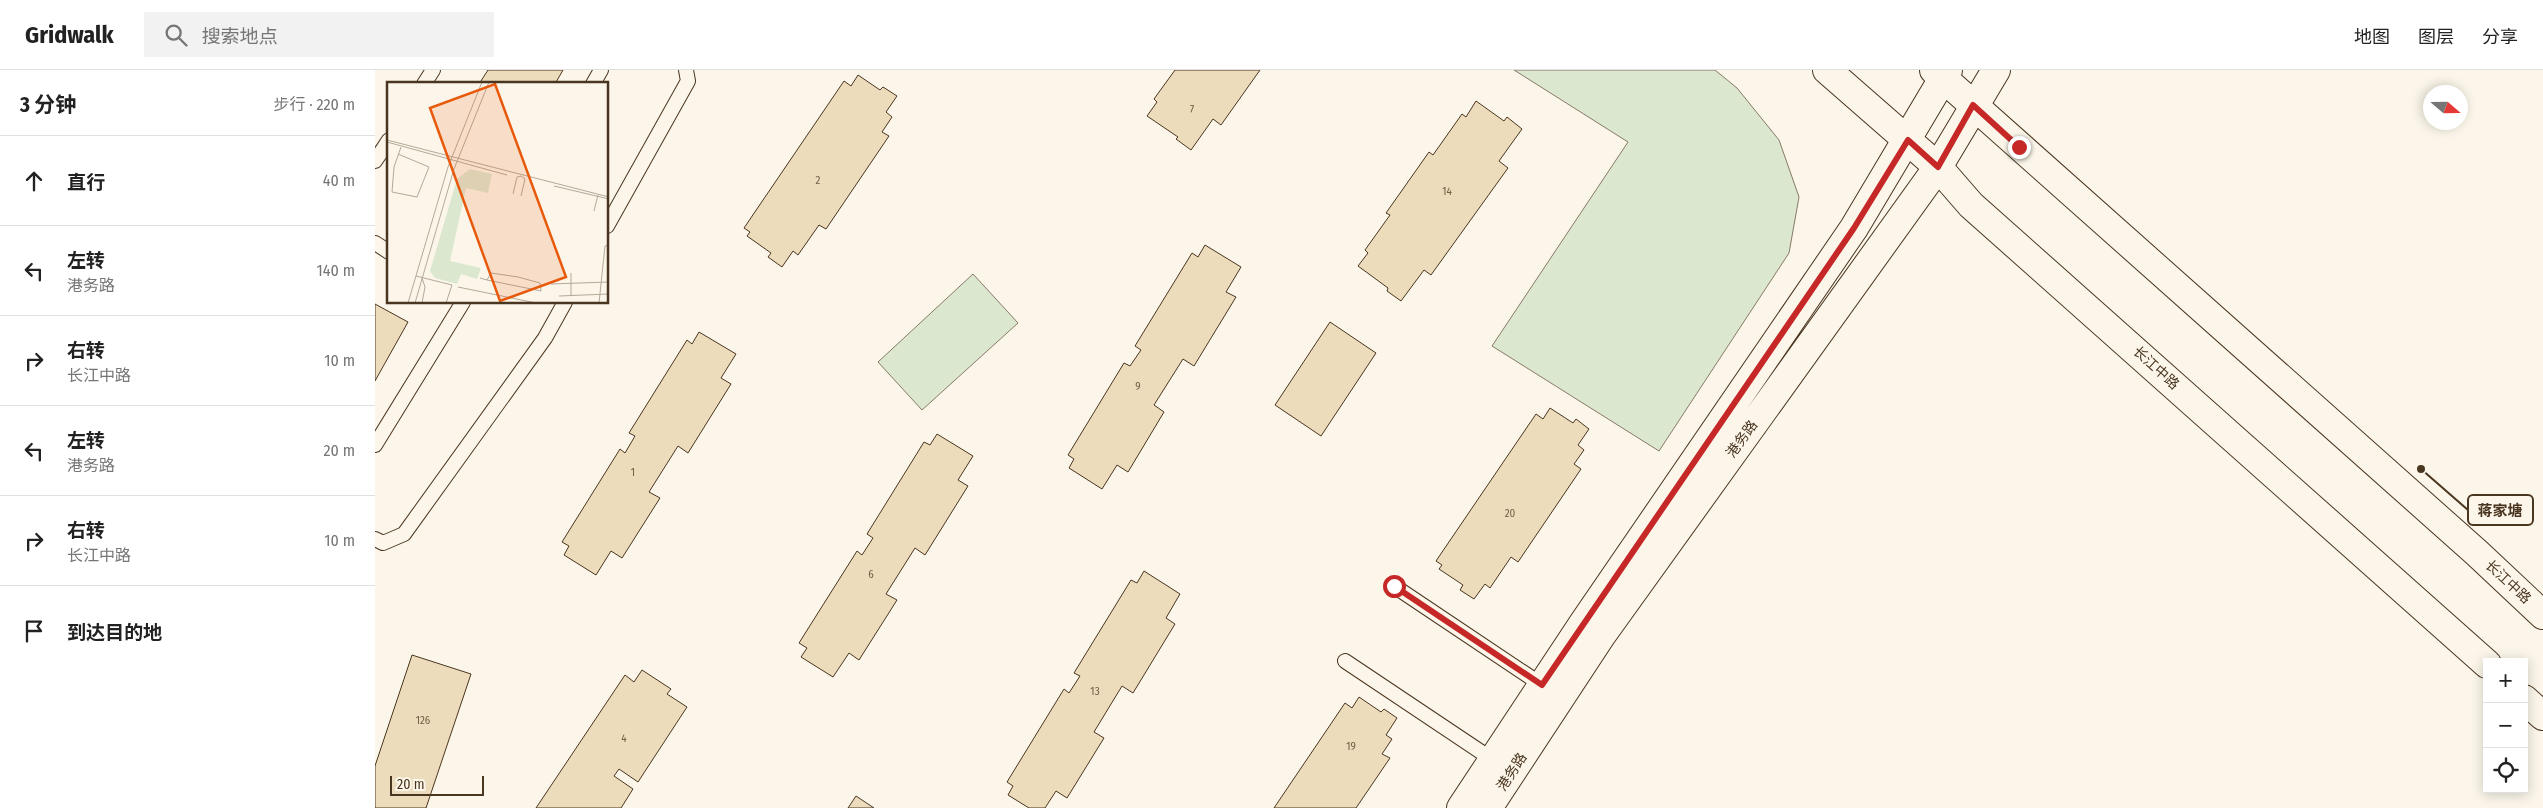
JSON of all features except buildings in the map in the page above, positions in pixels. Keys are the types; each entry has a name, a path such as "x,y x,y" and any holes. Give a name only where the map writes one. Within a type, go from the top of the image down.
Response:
{"street":[{"name":"长江中路","path":"1827,70 1938,167 1971,205 2483,660"},
{"name":"港务路","path":"1488,808 1601,636 1938,167 1995,70"},
{"name":"长江中路","path":"1942,72 1973,105 2477,553 2543,615"},
{"name":"港务路","path":"1461,808 1542,685 1854,228 1908,140 1942,72"},
{"path":"2528,703 2543,716"}],"lane":[{"path":"425,82 433,70"},
{"path":"594,82 601,70"},
{"path":"609,222 688,81 686,70"},
{"path":"375,161 387,143"},
{"path":"375,243 387,251"},
{"path":"375,445 462,304"},
{"path":"375,539 383,543 404,534 545,338 564,304"},
{"path":"1345,661 1493,760 1536,735 1542,685 1394,586"}],"green space":[{"path":"1514,70 1715,70 1737,88 1779,140 1799,197 1789,253 1659,451 1492,346 1628,142"},
{"path":"973,274 1018,323 922,410 878,362"}],"place":[{"name":"蒋家塘","path":"2421,469"}],"route":[{"path":"1394,586 1542,685 1854,228 1908,140 1938,167 1973,105 2019,147"}]}
